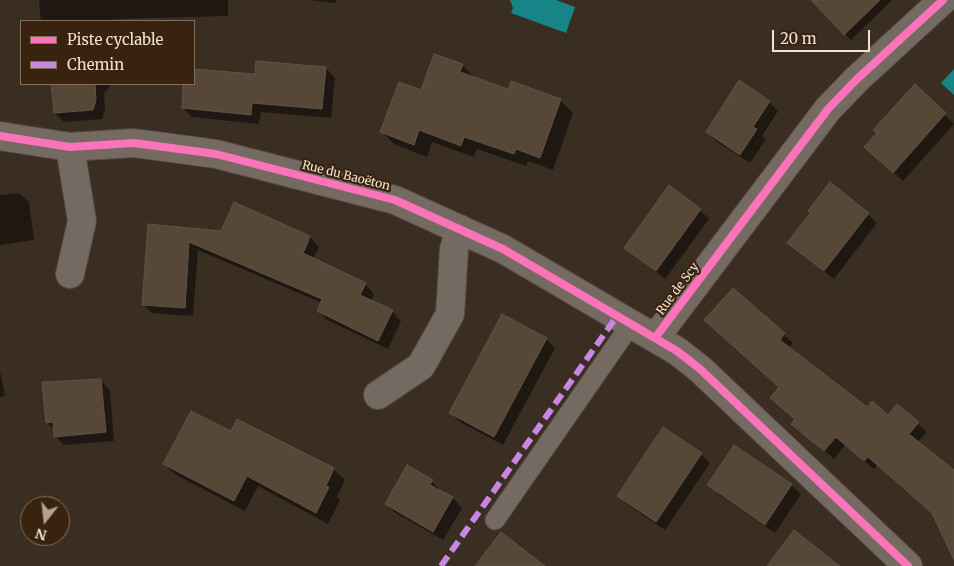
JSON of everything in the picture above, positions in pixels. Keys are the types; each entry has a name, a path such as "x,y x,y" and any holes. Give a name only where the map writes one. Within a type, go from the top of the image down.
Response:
{"street":[{"name":"Rue de Scy","path":"655,338 828,109 857,79 944,0"},
{"name":"Rue du Baoëton","path":"0,133 70,146 134,143 216,154 395,200 503,248 655,338"},
{"path":"70,146 82,221 70,274"},
{"path":"378,395 421,366 450,314 454,249 460,229"},
{"path":"655,338 677,351 700,369 908,566"}],"lane":[{"path":"495,520 631,324"}],"water":[{"path":"510,0 556,0 575,7 566,33 511,13 513,8"},
{"path":"954,69 954,95 941,83"}],"building":[{"path":"811,0 880,0 844,35"},
{"path":"434,54 463,64 460,72 508,89 511,81 561,99 540,158 516,149 514,154 464,137 461,146 419,130 414,145 380,132 399,82 421,90"},
{"path":"256,61 326,67 322,109 252,103 251,115 182,108 183,85 195,85 195,69 255,74"},
{"path":"739,80 770,101 753,127 757,129 740,155 706,132"},
{"path":"915,84 946,113 893,173 864,147 877,133 873,130"},
{"path":"51,85 95,85 96,100 93,110 54,113"},
{"path":"830,182 869,213 824,271 787,243 811,212 808,211"},
{"path":"669,185 701,209 656,271 624,248"},
{"path":"234,202 310,236 303,253 366,283 360,295 393,310 378,341 317,311 322,299 189,242 185,308 142,305 148,224 221,231"},
{"path":"733,288 785,333 780,340 867,407 872,401 888,415 897,404 919,422 909,434 954,470 954,560 932,513 868,457 864,461 836,437 824,451 791,424 795,419 770,398 779,387 704,320"},
{"path":"502,314 547,338 494,437 449,413"},
{"path":"101,379 106,432 54,437 53,422 46,423 42,382"},
{"path":"191,411 231,431 237,419 334,468 326,486 329,487 316,513 247,476 234,501 163,464"},
{"path":"663,427 702,453 656,522 617,496"},
{"path":"734,445 792,484 765,525 707,485"},
{"path":"407,465 433,480 430,485 453,497 433,532 385,504"},
{"path":"794,530 840,566 767,566"},
{"path":"501,532 545,566 475,566"}],"marked path":[{"path":"441,566 617,316"}],"cycle path":[{"path":"655,338 828,109 857,79 943,0"},
{"path":"0,136 70,147 134,143 216,154 395,200 503,249 677,351 700,369 908,566"}]}
